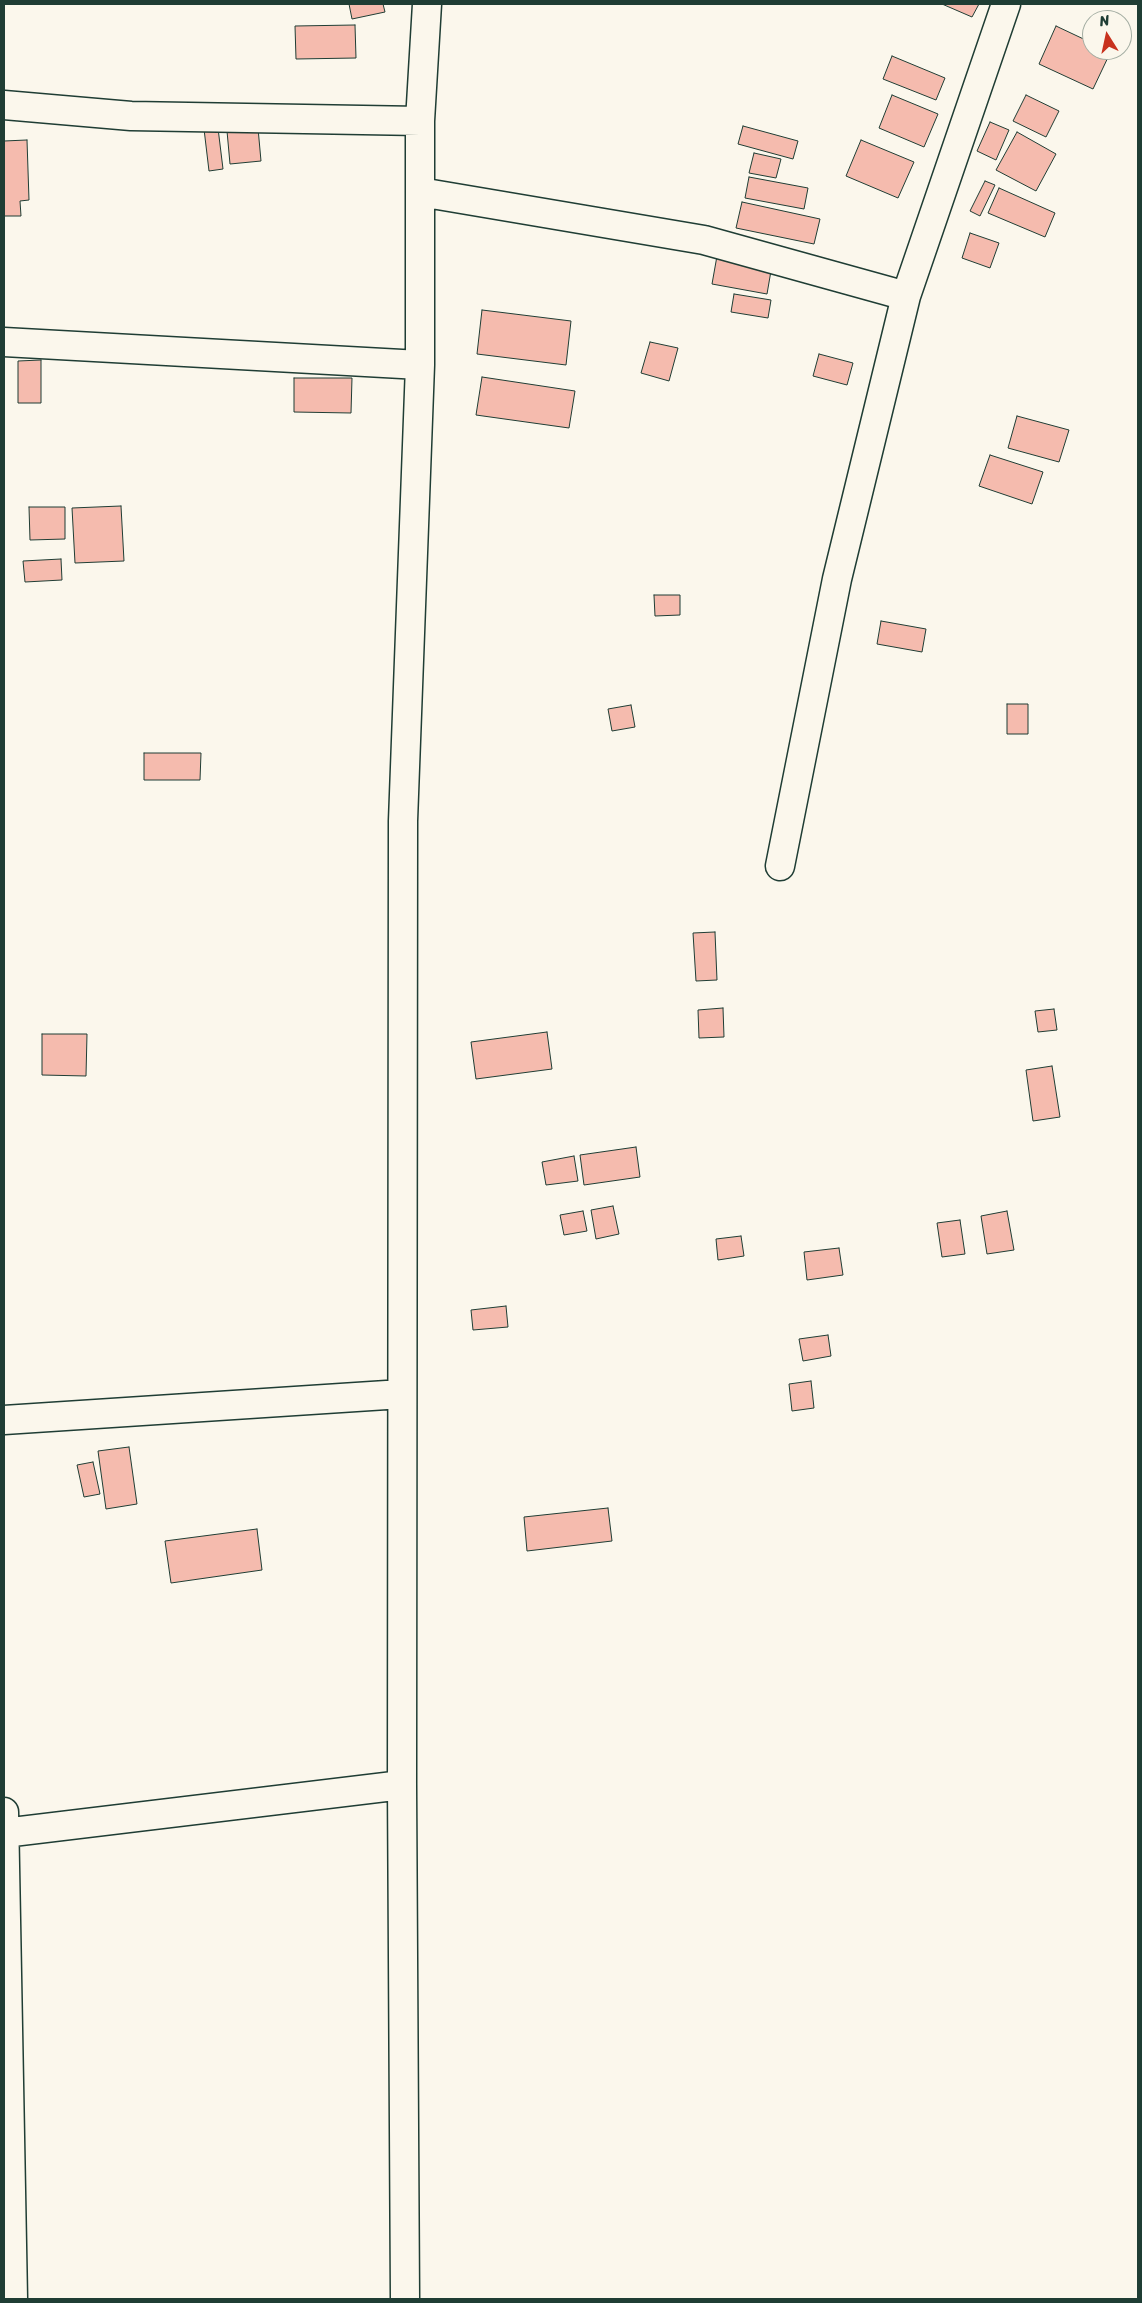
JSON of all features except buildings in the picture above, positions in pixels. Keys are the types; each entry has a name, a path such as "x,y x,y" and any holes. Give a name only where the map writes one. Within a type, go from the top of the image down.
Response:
{"street":[{"path":"405,2299 402,1785 403,821 420,365 420,120 427,4"},
{"path":"780,866 837,579 906,296 1006,4"},
{"path":"4,106 131,116 420,120"},
{"path":"420,192 704,240 906,296"},
{"path":"4,342 420,365"},
{"path":"4,1420 402,1394"},
{"path":"13,2299 4,1826 402,1785"}]}
